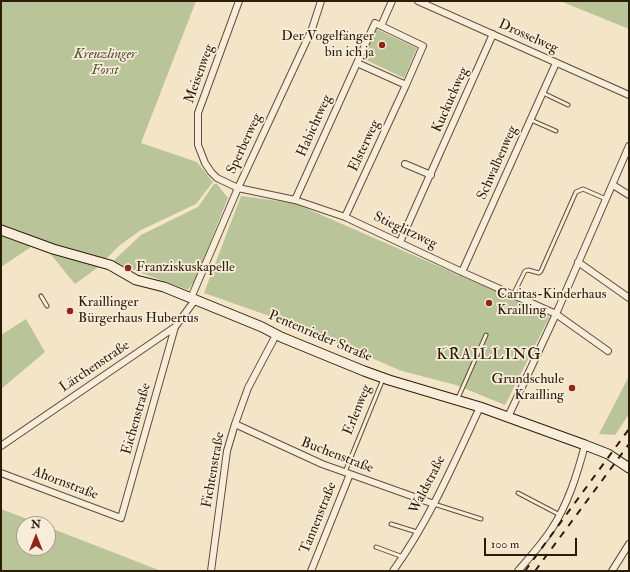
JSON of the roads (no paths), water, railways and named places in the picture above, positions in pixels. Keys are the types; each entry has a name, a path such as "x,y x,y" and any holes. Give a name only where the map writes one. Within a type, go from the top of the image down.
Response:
{"street":[{"name":"Meisenweg","path":"238,188 218,178 211,172 205,163 198,145 198,113 239,1"},
{"name":"Sperberweg","path":"193,299 238,188 312,29 321,1"},
{"path":"382,26 392,1"},
{"name":"Drosselweg","path":"418,1 629,96"},
{"name":"Habichtweg","path":"295,200 375,23 382,26"},
{"name":"Elsterweg","path":"345,217 423,46 382,26"},
{"name":"Kuckuckweg","path":"400,242 431,175 492,34"},
{"path":"357,63 406,86"},
{"name":"Schwalbenweg","path":"462,272 556,63"},
{"path":"508,417 556,314 629,146"},
{"path":"404,164 431,175"},
{"path":"612,185 629,195"},
{"name":"Stieglitzweg","path":"238,188 295,200 345,217 556,314 608,351"},
{"name":"Pentenrieder Straße","path":"1,230 53,249 110,265 136,280 164,287 383,378 480,407 585,445 608,454 629,468"},
{"path":"578,262 629,298"},
{"name":"Lärchenstraße","path":"1,446 175,327 193,299"},
{"name":"Eichenstraße","path":"121,518 175,327"},
{"name":"Fichtenstraße","path":"212,571 227,452 248,388 276,334"},
{"name":"Waldstraße","path":"394,571 434,504 480,407"},
{"name":"Buchenstraße","path":"235,424 322,464 434,504"},
{"path":"518,571 550,531 560,515 569,498 585,445"},
{"name":"Ahornstraße","path":"1,473 121,518"},
{"name":"Tannenstraße","path":"311,571 347,473"},
{"path":"612,571 629,544"}],"lane":[{"path":"542,93 568,105"},
{"path":"531,120 556,131"},
{"path":"513,295 525,271 528,270 540,273 576,192 583,189 606,199"},
{"path":"41,296 47,306"},
{"path":"457,400 486,334"},
{"name":"Erlenweg","path":"347,473 383,378"},
{"path":"518,493 560,515"},
{"path":"434,504 481,519"},
{"path":"391,524 417,532"},
{"path":"376,547 403,557"}],"railway":[{"path":"525,571 629,429"},
{"path":"535,571 629,444"}],"place":[{"name":"Der Vogelfänger bin ich ja","path":"382,45"},
{"name":"Franziskuskapelle","path":"128,268"},
{"name":"Caritas-Kinderhaus Krailling","path":"489,303"},
{"name":"Kraillinger Bürgerhaus Hubertus","path":"70,311"},
{"name":"Grundschule Krailling","path":"572,388"}],"district":[{"name":"KRAILLING","path":"489,356"}],"park label":[{"name":"Kreuzlinger Forst","path":"105,64"}]}
